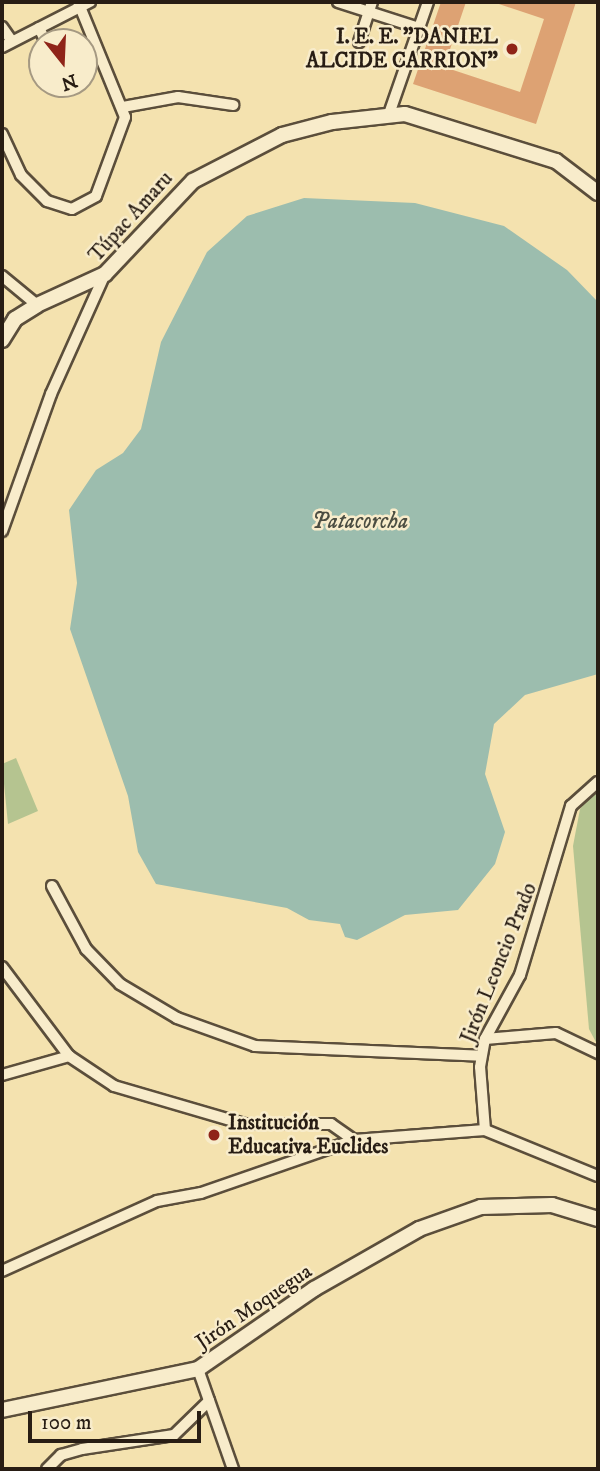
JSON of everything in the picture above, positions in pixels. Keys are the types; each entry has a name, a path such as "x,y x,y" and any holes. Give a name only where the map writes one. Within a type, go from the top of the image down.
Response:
{"street":[{"path":"338,2 371,7 419,28"},
{"path":"389,114 428,2"},
{"path":"2,27 6,44 83,4 123,107 125,127 110,170 96,196 81,207 62,210 47,201 21,175 2,134"},
{"path":"359,42 371,7"},
{"path":"123,107 178,97 233,105"},
{"name":"Túpac Amaru","path":"2,531 51,394 105,274 170,201 222,163 282,135 389,114 513,143 556,161 598,193"},
{"path":"2,340 15,319 37,305 105,274"},
{"path":"2,276 37,305"},
{"name":"Jirón Leoncio Prado","path":"485,1130 481,1056 485,1039 520,975 571,806 598,782"},
{"path":"52,886 86,949 120,984 177,1018 255,1046 481,1056"},
{"path":"2,967 69,1056 114,1086 198,1115 244,1124 331,1124 354,1140"},
{"path":"485,1039 556,1033 598,1053"},
{"path":"2,1075 69,1056"},
{"path":"2,1271 157,1201 201,1193 354,1140 485,1130 598,1176"},
{"name":"Jirón Moquegua","path":"2,1410 198,1369 314,1289 419,1229 481,1208 522,1202 598,1219"},
{"path":"198,1369 233,1469"},
{"path":"47,1469 61,1455 82,1449 174,1435 209,1401"}],"green space":[{"path":"16,758 38,811 8,824 2,764"},
{"path":"598,786 598,1046 589,1029 573,846 580,809"}],"water":[{"name":"Patacorcha","path":"304,198 415,203 504,226 567,270 598,302 598,674 525,695 494,724 485,774 505,832 495,864 458,910 405,915 357,940 345,937 340,924 309,920 287,908 156,884 138,852 128,796 70,629 77,583 69,510 96,470 123,453 141,429 161,342 207,252 247,216"}],"building":[{"path":"441,2 466,2 444,67 520,92 544,19 493,2 576,2 536,124 413,84"}],"place":[{"name":"I. E. E. \"DANIEL ALCIDE CARRION\"","path":"512,49"},
{"name":"Institución Educativa Euclides","path":"214,1135"}]}
